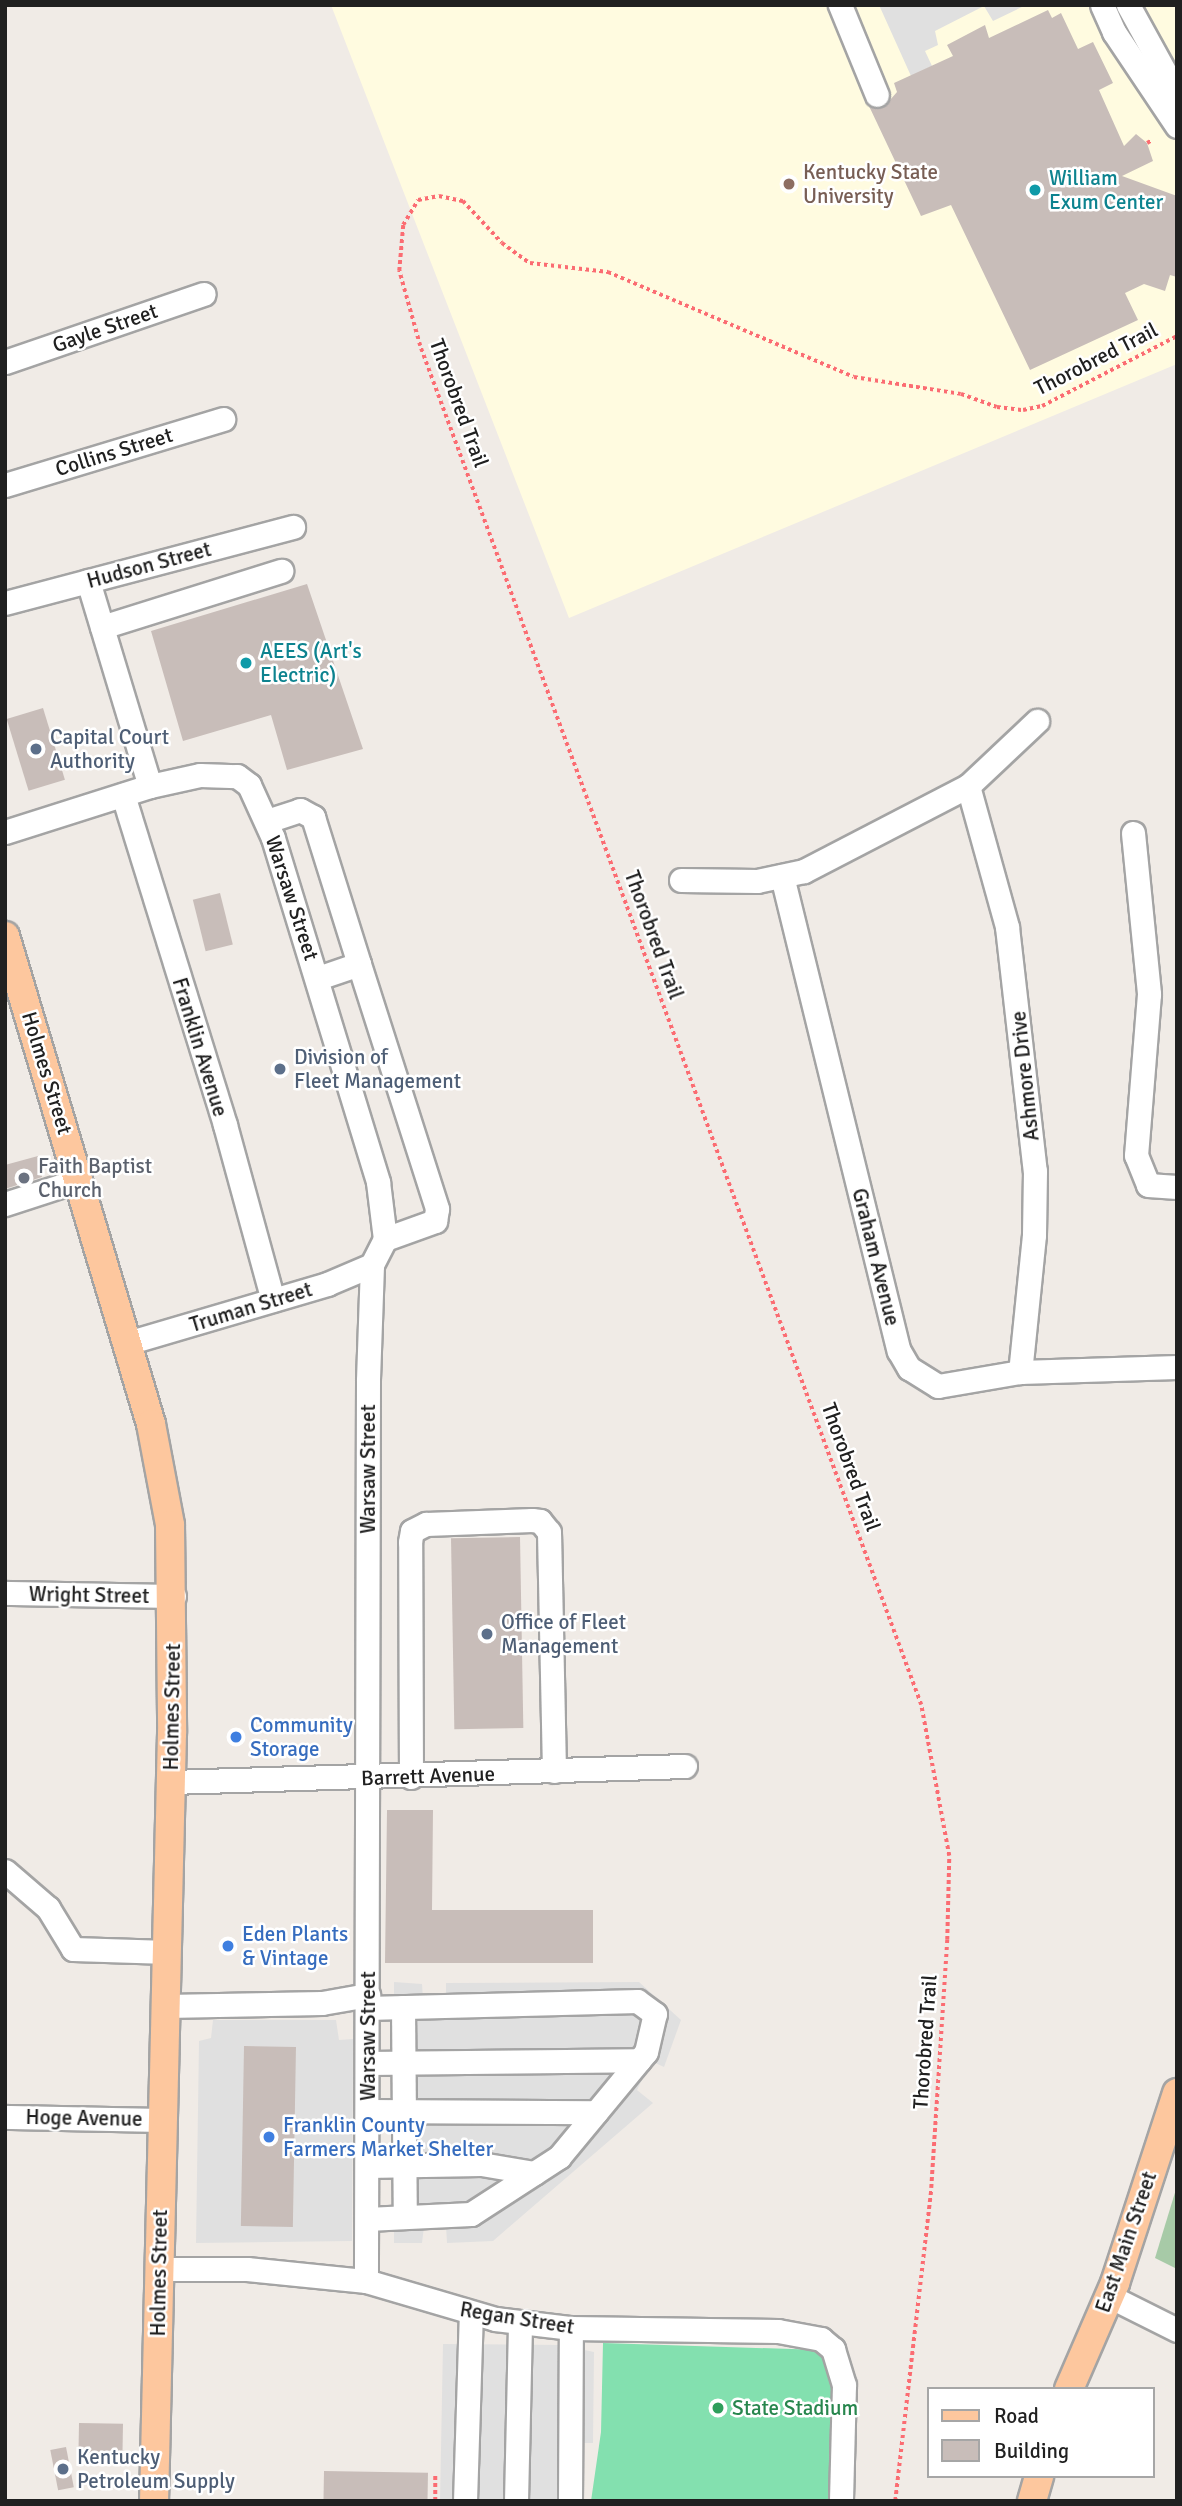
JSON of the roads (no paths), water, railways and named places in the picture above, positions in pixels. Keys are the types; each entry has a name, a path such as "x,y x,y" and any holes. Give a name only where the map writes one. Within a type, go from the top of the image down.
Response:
{"main road":[{"name":"Holmes Street","path":"5,936 127,1343 166,1486 174,1596 154,2501"},
{"name":"East Main Street","path":"1070,2387 1109,2296 1177,2093"},
{"path":"1032,2501 1038,2478"}],"street":[{"path":"840,5 877,95"},
{"path":"1102,5 1114,32 1177,126"},
{"path":"1128,5 1177,94"},
{"name":"Gayle Street","path":"5,362 204,295"},
{"name":"Collins Street","path":"5,485 223,419"},
{"name":"Hudson Street","path":"5,603 293,527"},
{"path":"102,627 281,571"},
{"path":"5,832 150,786 88,581"},
{"path":"681,880 757,881 804,871 872,840 968,786 1037,721"},
{"name":"Warsaw Street","path":"150,786 200,775 237,776 259,798 318,978 378,1182 385,1239 372,1265 368,1381 370,1778 366,2281"},
{"name":"Ashmore Drive","path":"968,786 1007,927 1035,1171 1034,1235 1020,1372"},
{"name":"Franklin Avenue","path":"123,795 225,1125 273,1300"},
{"path":"267,821 300,810 313,817 437,1209 435,1221 385,1239"},
{"path":"1133,833 1149,994 1136,1155 1149,1185 1177,1187"},
{"name":"Graham Avenue","path":"782,876 899,1352 920,1379 938,1386 1020,1372 1177,1367"},
{"path":"318,978 359,964"},
{"path":"5,1204 79,1180"},
{"name":"Truman Street","path":"127,1343 327,1284 372,1265"},
{"path":"411,1777 410,1542 412,1531 426,1524 532,1520 540,1521 549,1532 554,1771"},
{"name":"Wright Street","path":"5,1593 174,1596"},
{"name":"Barrett Avenue","path":"171,1782 411,1777 685,1766"},
{"path":"5,1871 48,1908 73,1949 168,1952"},
{"path":"166,2006 368,2002 403,2007 637,2001 654,2014 639,2060 559,2157 471,2214 367,2219"},
{"path":"403,2007 405,2217"},
{"path":"368,2063 639,2060"},
{"path":"367,2111 404,2108 596,2112"},
{"name":"Hoge Avenue","path":"5,2117 163,2120"},
{"path":"367,2166 481,2164 534,2173"},
{"name":"Regan Street","path":"160,2269 257,2270 366,2281 471,2313 571,2328 778,2331 821,2339 833,2348 844,2385 841,2501"},
{"path":"1109,2296 1177,2330"},
{"path":"465,2501 471,2313"},
{"path":"516,2501 520,2322"},
{"path":"570,2501 571,2328"}],"place":[{"name":"Kentucky State University","path":"789,184"},
{"name":"William Exum Center","path":"1035,190"},
{"name":"AEES (Art's Electric)","path":"246,663"},
{"name":"Capital Court Authority","path":"36,749"},
{"name":"Division of Fleet Management","path":"280,1069"},
{"name":"Faith Baptist Church","path":"24,1178"},
{"name":"Office of Fleet Management","path":"487,1634"},
{"name":"Community Storage","path":"236,1737"},
{"name":"Eden Plants & Vintage","path":"228,1946"},
{"name":"Franklin County Farmers Market Shelter","path":"269,2137"},
{"name":"State Stadium","path":"718,2408"},
{"name":"Kentucky Petroleum Supply","path":"63,2469"}]}
